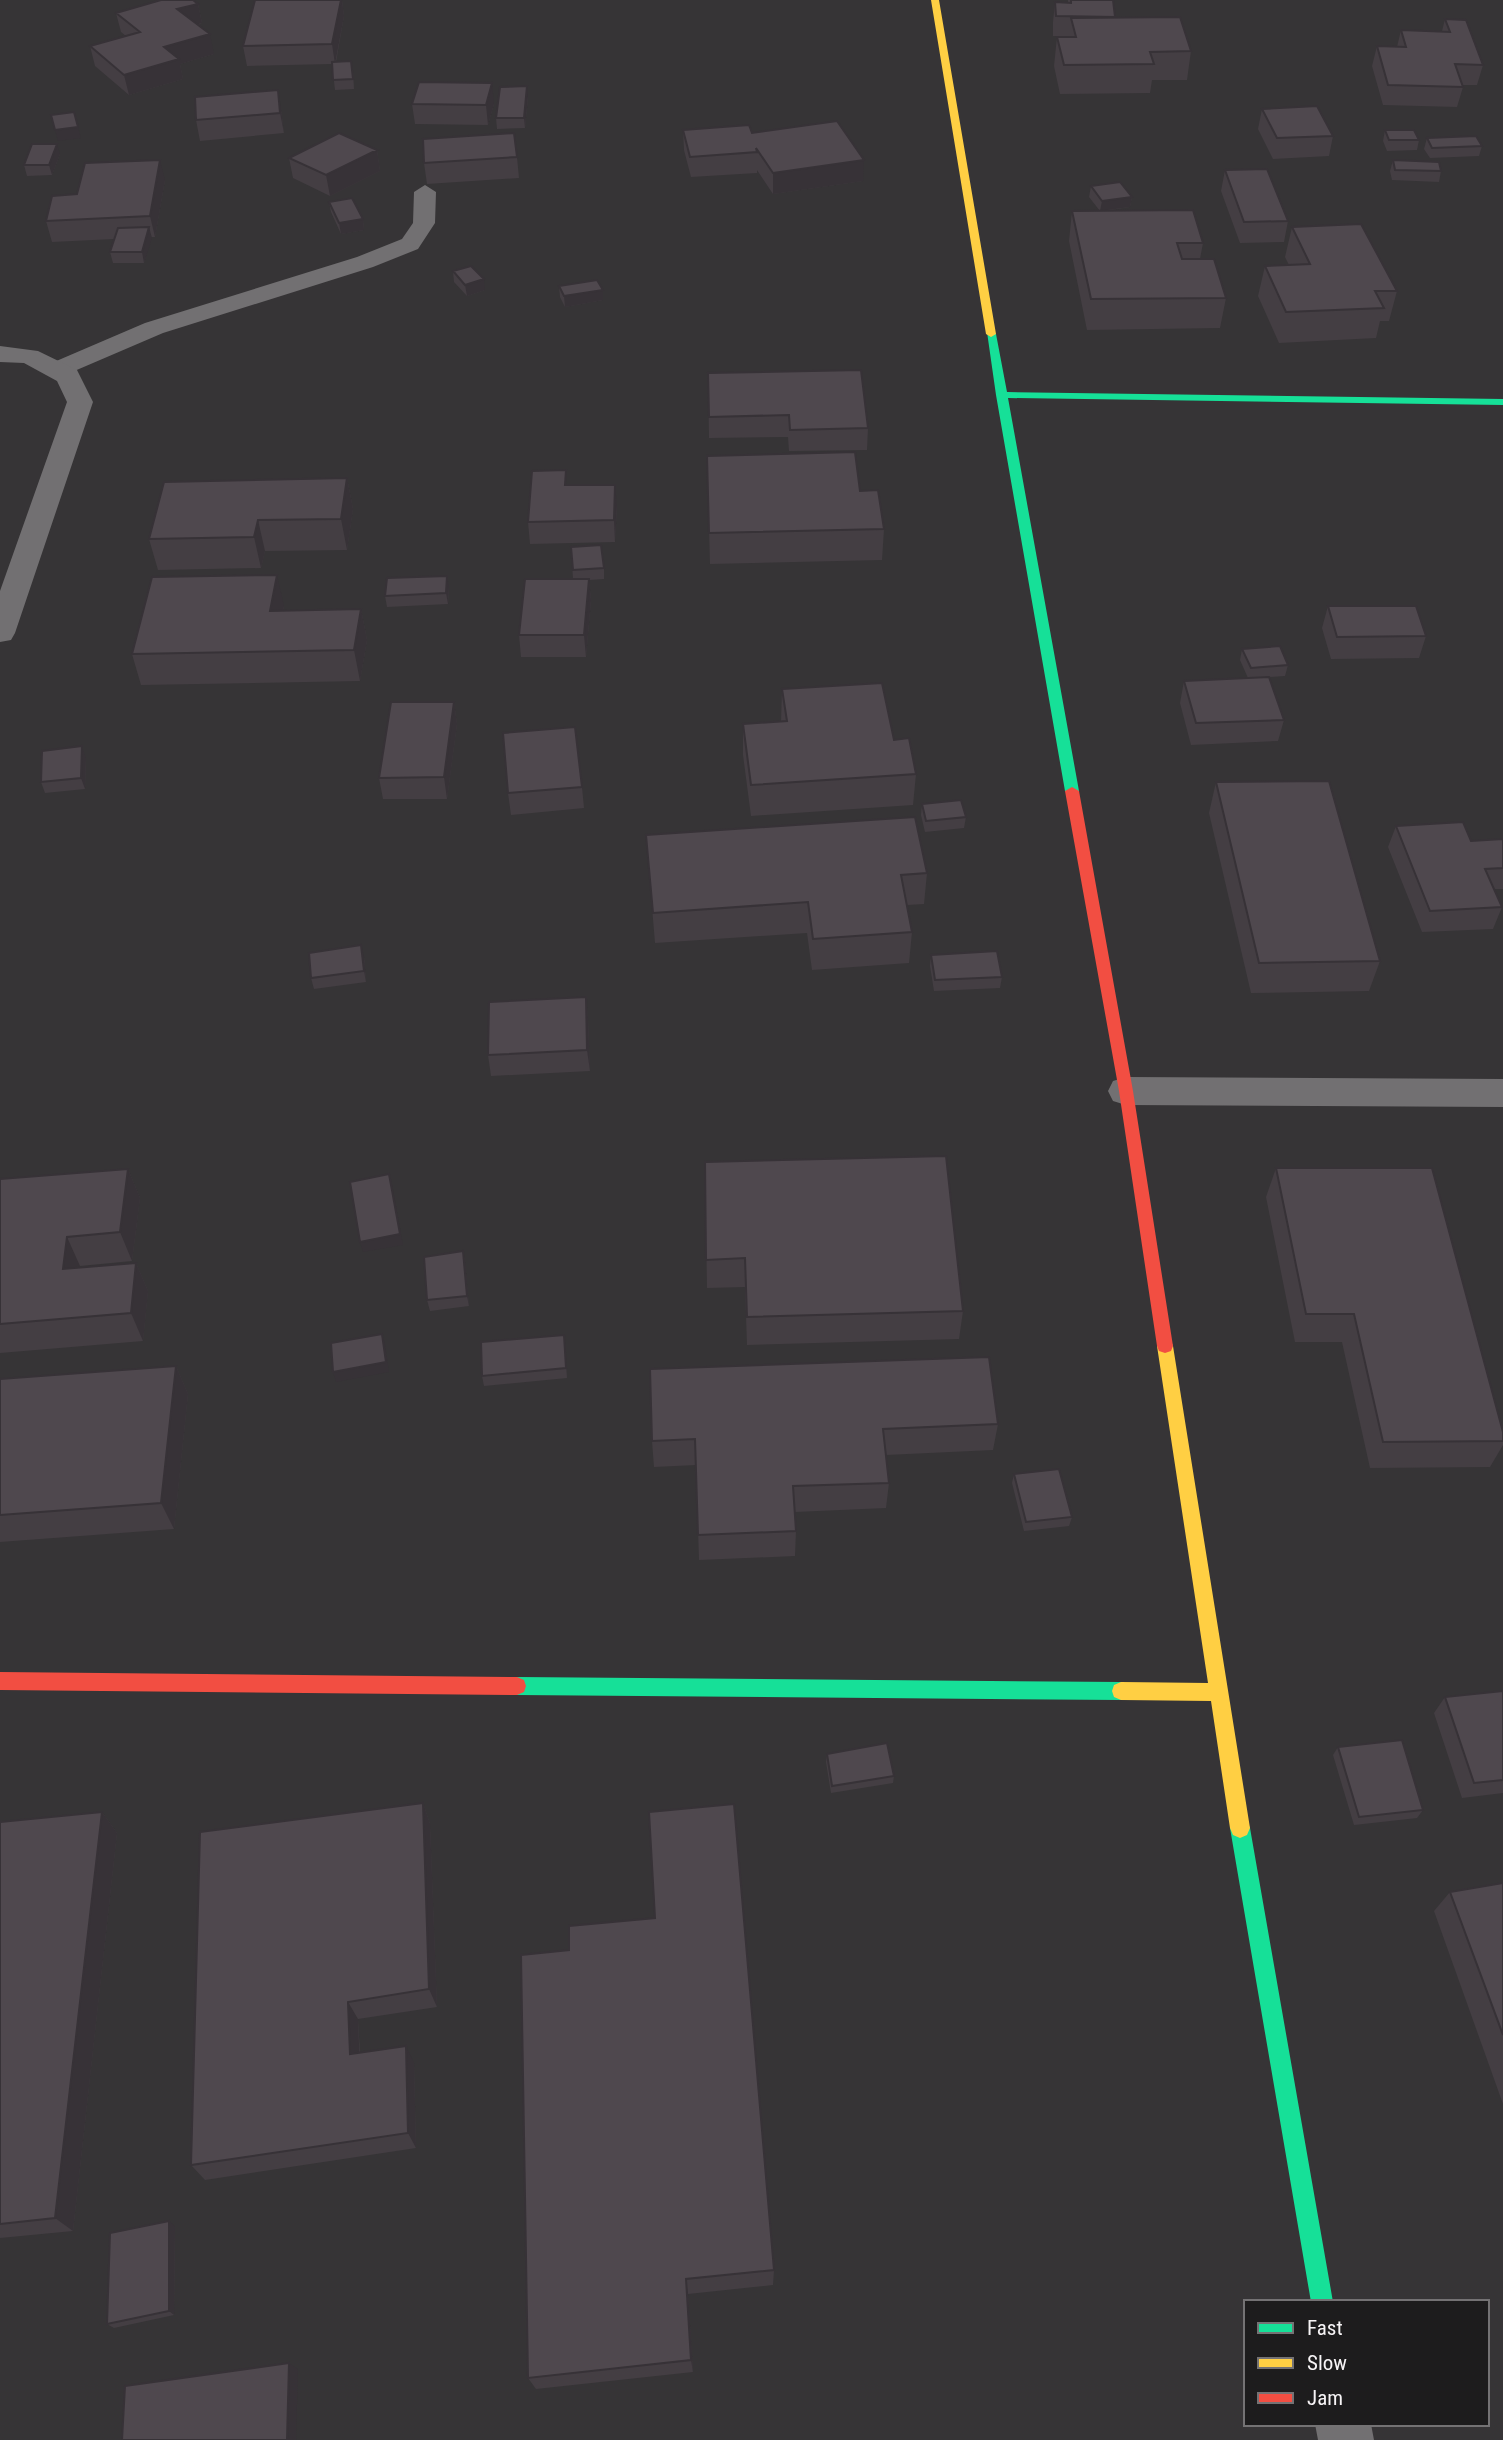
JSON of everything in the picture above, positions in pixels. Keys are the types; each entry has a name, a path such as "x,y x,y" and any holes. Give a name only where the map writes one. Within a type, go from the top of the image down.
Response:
{"street":[{"path":"935,0 1001,395 1126,1091 1217,1692 1322,2300"},
{"path":"0,354 29,356 68,376 80,402 0,633"},
{"path":"1001,395 1503,402"},
{"path":"1126,1091 1503,1093"},
{"path":"0,1681 1217,1692"}],"lane":[{"path":"55,370 155,328 393,253 410,244 419,235 424,223 425,192"}],"building":[{"path":"161,0 193,0 198,4 177,9 210,34 164,47 179,59 124,75 90,46 140,32 116,13"},
{"path":"255,0 341,0 332,44 243,46"},
{"path":"1071,0 1113,0 1115,17 1056,16 1055,2 1071,3"},
{"path":"1180,17 1191,51 1150,52 1154,64 1064,65 1057,37 1076,37 1071,18"},
{"path":"1445,19 1466,20 1483,65 1455,64 1463,87 1388,85 1377,46 1406,47 1401,30 1450,32"},
{"path":"351,61 353,79 333,80 332,62"},
{"path":"419,82 492,83 486,105 412,104"},
{"path":"527,86 524,118 496,118 500,87"},
{"path":"278,90 280,113 196,120 195,97"},
{"path":"1317,106 1333,136 1277,138 1262,109"},
{"path":"74,112 78,127 55,130 51,115"},
{"path":"837,121 864,160 773,173 756,148 757,152 690,157 683,130 749,125 752,133"},
{"path":"1385,130 1414,130 1419,140 1389,140"},
{"path":"339,133 377,150 326,175 289,158"},
{"path":"514,133 517,157 424,163 423,139"},
{"path":"1476,136 1482,146 1432,148 1427,138"},
{"path":"32,144 57,144 49,165 24,165"},
{"path":"160,160 150,216 46,221 52,196 77,194 85,163"},
{"path":"1393,160 1439,162 1441,171 1395,170"},
{"path":"1267,169 1288,221 1244,222 1225,170"},
{"path":"1120,182 1132,197 1102,201 1091,186"},
{"path":"352,198 363,219 339,223 329,202"},
{"path":"1193,210 1203,243 1177,243 1182,259 1214,259 1226,298 1091,299 1072,211"},
{"path":"1361,224 1397,291 1375,291 1384,308 1286,312 1265,266 1310,264 1292,227"},
{"path":"149,227 142,252 110,252 118,228"},
{"path":"471,266 484,279 465,285 453,271"},
{"path":"597,280 603,290 564,296 559,286"},
{"path":"861,370 868,428 790,430 789,415 709,417 708,373"},
{"path":"855,452 860,491 878,490 884,529 709,533 707,456"},
{"path":"566,470 565,485 615,485 614,520 528,522 532,471"},
{"path":"347,478 341,519 258,520 254,537 149,539 164,482"},
{"path":"601,545 604,568 573,570 571,547"},
{"path":"277,575 270,611 361,609 354,650 132,654 152,577"},
{"path":"447,576 446,593 385,596 387,578"},
{"path":"525,579 589,579 584,635 519,635"},
{"path":"1328,606 1416,606 1426,636 1337,637"},
{"path":"1280,646 1288,665 1251,668 1242,649"},
{"path":"1269,677 1284,720 1196,723 1184,681"},
{"path":"882,683 894,740 909,738 916,774 751,785 743,724 787,721 782,689"},
{"path":"391,702 454,702 444,777 379,778"},
{"path":"575,727 582,787 508,793 503,733"},
{"path":"82,746 81,778 41,782 42,751"},
{"path":"1329,781 1380,961 1259,963 1216,782"},
{"path":"961,800 966,817 926,821 922,804"},
{"path":"915,817 927,873 901,875 912,932 813,939 808,902 653,913 646,835"},
{"path":"1463,822 1471,841 1503,839 1503,868 1485,869 1502,907 1430,911 1396,826"},
{"path":"361,945 364,971 311,978 309,953"},
{"path":"997,951 1002,977 935,980 931,955"},
{"path":"586,997 587,1050 488,1055 489,1002"},
{"path":"946,1156 963,1311 747,1317 745,1258 706,1260 705,1162"},
{"path":"1276,1168 1432,1168 1503,1432 1503,1441 1383,1442 1354,1314 1306,1314"},
{"path":"128,1169 120,1232 67,1237 63,1269 136,1263 131,1313 0,1324 0,1179"},
{"path":"389,1174 400,1234 360,1242 350,1182"},
{"path":"463,1251 467,1296 427,1300 424,1257"},
{"path":"382,1334 386,1362 333,1372 331,1343"},
{"path":"564,1335 566,1368 482,1376 481,1342"},
{"path":"989,1357 998,1424 883,1429 889,1483 793,1486 796,1531 698,1535 695,1439 652,1441 650,1369"},
{"path":"176,1366 161,1503 0,1515 0,1379"},
{"path":"1059,1469 1072,1517 1026,1522 1014,1474"},
{"path":"1503,1691 1503,1780 1474,1783 1445,1697"},
{"path":"1402,1740 1423,1810 1359,1817 1338,1747"},
{"path":"887,1743 894,1776 832,1786 827,1754"},
{"path":"423,1803 429,1989 348,2002 350,2054 406,2046 408,2133 191,2165 200,1832"},
{"path":"734,1804 774,2270 686,2279 691,2360 528,2378 521,1955 569,1950 569,1926 655,1918 649,1812"},
{"path":"102,1812 55,2218 0,2224 0,1822"},
{"path":"1503,1883 1503,2035 1450,1892"},
{"path":"169,2221 169,2311 107,2324 110,2233"},
{"path":"289,2363 287,2440 122,2440 125,2386"}],"traffic: fast":[{"path":"991,334 1072,791"},
{"path":"1001,395 1503,402"},
{"path":"517,1686 1121,1691"},
{"path":"1240,1828 1322,2300"}],"traffic: slow":[{"path":"935,0 991,334"},
{"path":"1165,1346 1240,1828"},
{"path":"1121,1691 1217,1692"}],"traffic: jam":[{"path":"1072,791 1126,1091 1165,1346"},
{"path":"0,1681 517,1686"}]}
